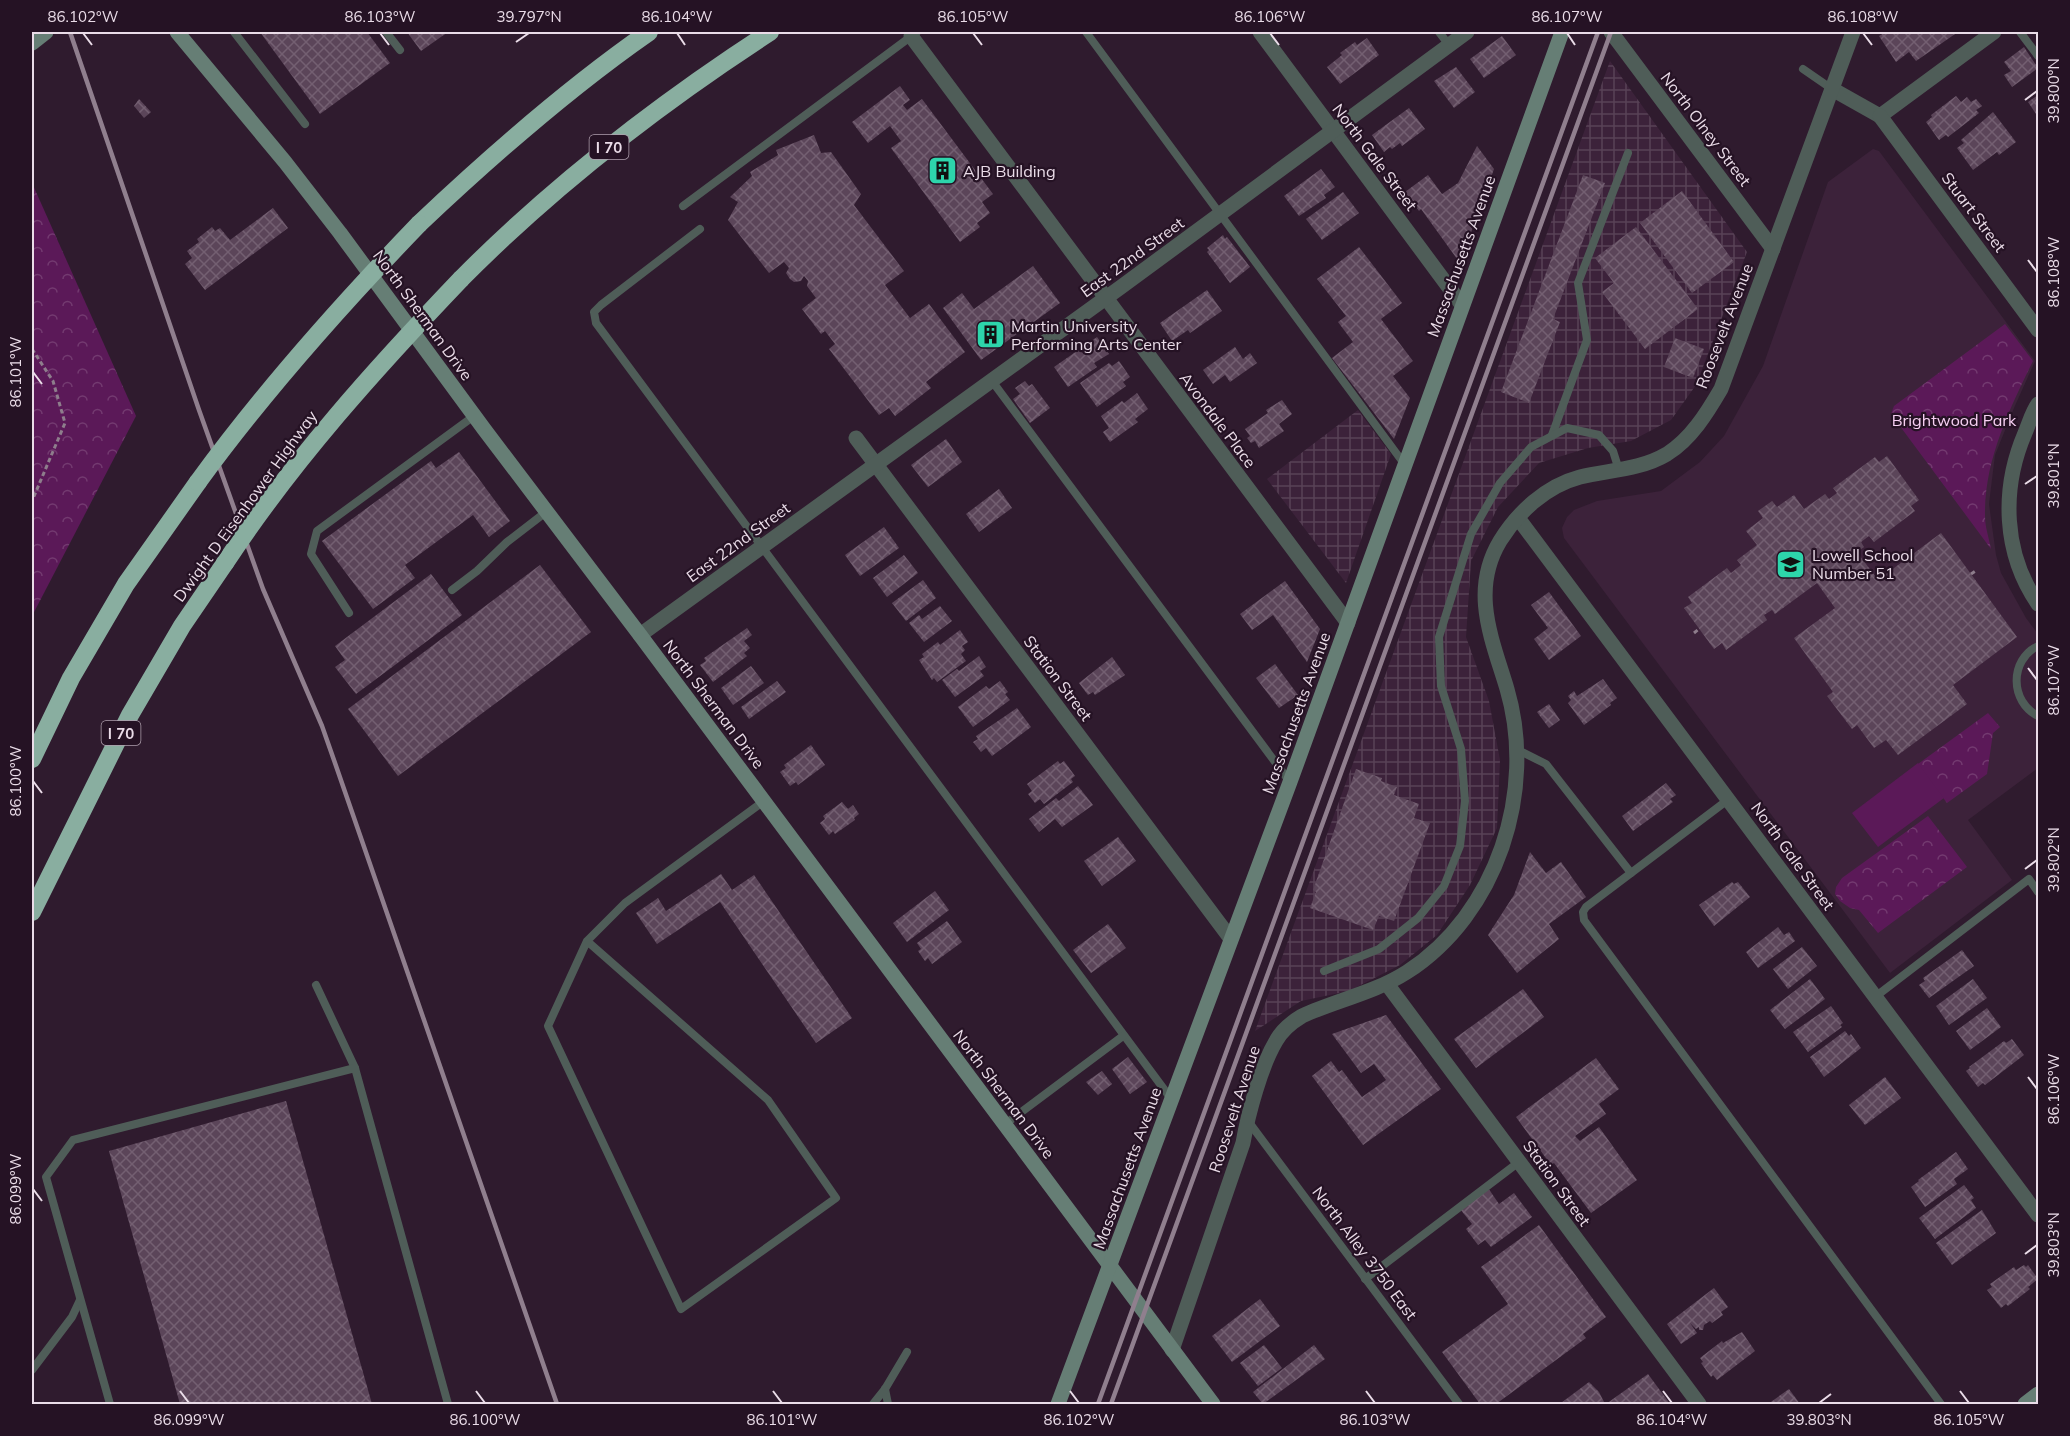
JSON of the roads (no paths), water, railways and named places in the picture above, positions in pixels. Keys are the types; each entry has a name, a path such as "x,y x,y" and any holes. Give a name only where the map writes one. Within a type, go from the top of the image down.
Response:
{"highway":[{"path":"32,759 71,678 126,584 198,482 327,321 419,224 536,118 650,32"},
{"name":"Dwight D Eisenhower Highway","path":"32,912 130,715 182,626 272,497 333,419 403,339 518,225 598,156 692,84 770,32"}],"main road":[{"path":"32,43 46,32"},
{"name":"North Sherman Drive","path":"177,32 285,162 340,233 474,416 1213,1404"},
{"name":"Massachusetts Avenue","path":"1058,1404 1290,782 1562,32"},
{"path":"2025,1404 2038,1395"}],"street":[{"name":"North Gale Street","path":"1260,32 1462,305"},
{"name":"East 22nd Street","path":"640,635 1105,299 1467,32"},
{"name":"North Olney Street","path":"1611,32 1773,249"},
{"name":"Roosevelt Avenue","path":"1172,1350 1243,1143 1247,1119 1276,1041 1287,1027 1302,1016 1387,984 1436,951 1463,922 1476,903 1501,849 1508,826 1516,781 1518,750 1511,703 1487,624 1486,579 1495,549 1518,518 1540,496 1579,477 1619,470 1659,458 1679,445 1689,435 1713,403 1725,381 1853,32"},
{"path":"1832,89 1880,116 1994,32"},
{"name":"Avondale Place","path":"914,34 1105,299 1348,623"},
{"name":"Stuart Street","path":"1880,116 2038,330"},
{"path":"2038,404 2016,456 2011,479 2009,512 2015,555 2027,585 2038,604"},
{"name":"Station Street","path":"856,438 1231,939"},
{"name":"North Gale Street","path":"1518,518 2038,1215"},
{"name":"Station Street","path":"1387,984 1699,1404"}],"lane":[{"path":"234,32 305,124"},
{"path":"386,32 400,50"},
{"path":"1086,32 1405,465"},
{"path":"1439,32 1449,45"},
{"path":"2020,32 2038,56"},
{"path":"683,206 914,34"},
{"path":"1803,69 1832,89"},
{"path":"1552,435 1587,340 1578,283 1628,153"},
{"path":"700,229 594,312 596,323 1172,1100"},
{"path":"992,381 1290,782"},
{"path":"349,613 311,554 317,531 474,416"},
{"path":"1324,971 1378,949 1418,918 1444,886 1460,846 1465,801 1461,749 1442,686 1439,637 1468,544 1500,483 1531,447 1567,428 1599,435 1613,451 1619,470"},
{"path":"452,590 477,572 507,542 546,512"},
{"path":"2038,646 2025,656 2018,667 2016,680 2018,693 2024,704 2038,716"},
{"path":"1518,750 1546,764 1631,873"},
{"path":"1729,799 1586,907 1583,912 1584,920 1941,1404"},
{"path":"587,940 768,1100 836,1198 681,1309 548,1026 587,940 624,903 764,801"},
{"path":"1875,998 2029,879 2038,892"},
{"path":"316,985 355,1068 448,1404"},
{"path":"1004,1125 1123,1036"},
{"path":"110,1404 45,1177 73,1140 355,1068"},
{"name":"North Alley 3750 East","path":"1247,1119 1459,1404"},
{"path":"1365,1279 1519,1162"},
{"path":"32,1370 72,1317 80,1300"},
{"path":"873,1404 885,1389 906,1352"},
{"path":"885,1389 888,1404"}],"railway":[{"path":"70,32 199,410 263,589 322,726 557,1404"},
{"path":"1098,1404 1598,32"},
{"path":"1111,1404 1611,32"}],"place":[{"name":"AJB Building","path":"942,171"},
{"name":"Martin University Performing Arts Center","path":"990,335"},
{"name":"Lowell School Number 51","path":"1791,564"}],"park label":[{"name":"Brightwood Park","path":"1954,420"}]}
